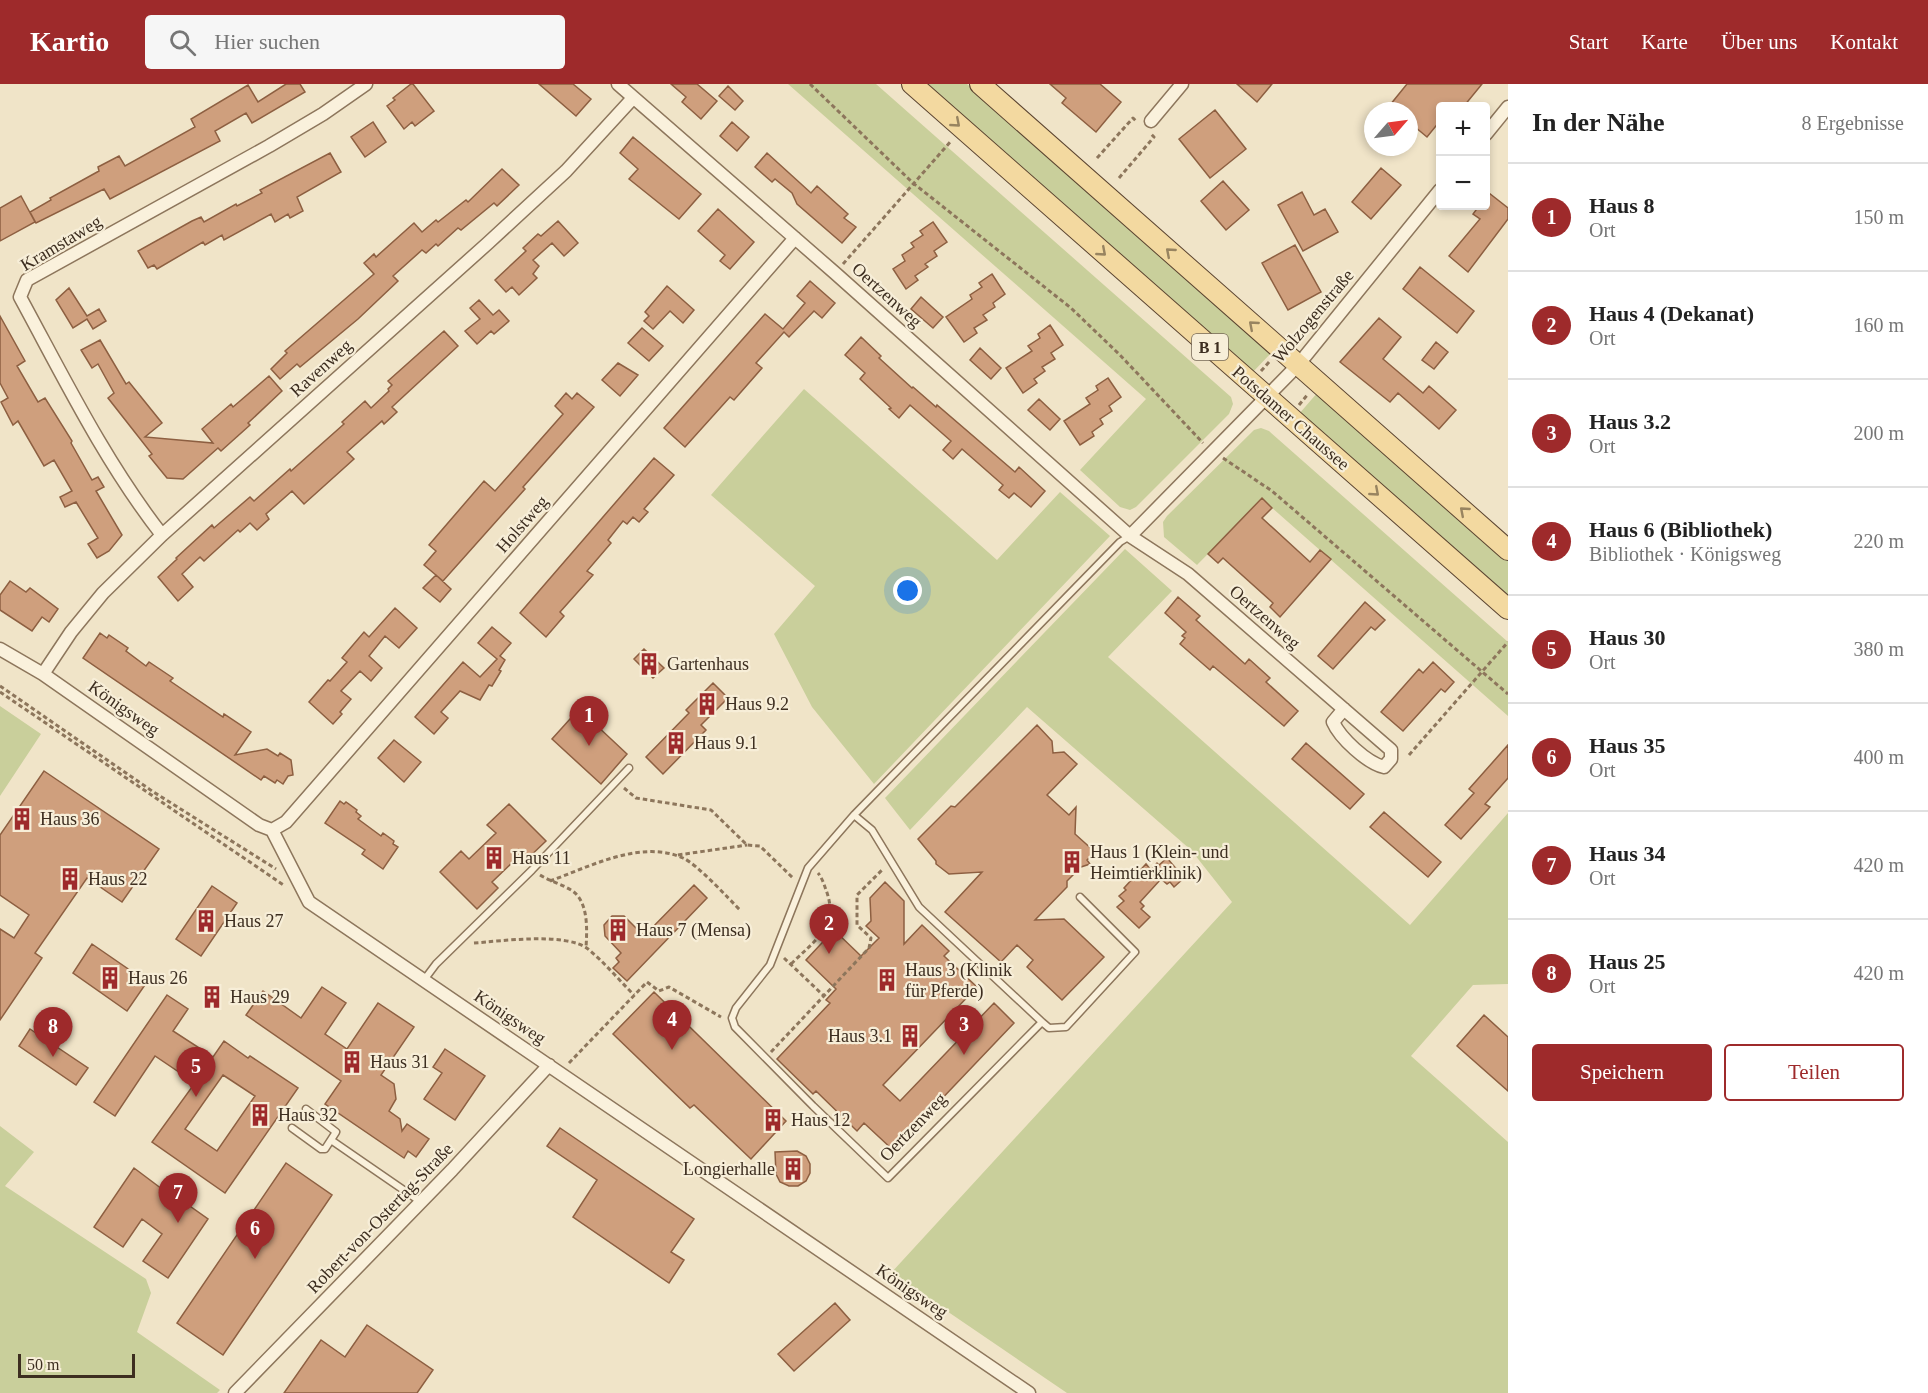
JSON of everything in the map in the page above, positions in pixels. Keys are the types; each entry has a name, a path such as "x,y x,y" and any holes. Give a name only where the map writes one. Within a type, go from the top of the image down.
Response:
{"main road":[{"name":"Potsdamer Chaussee","path":"912,84 1508,609"},
{"name":"B 1","path":"980,84 1508,550"}],"street":[{"name":"Kramstaweg","path":"162,535 119,476 20,297 27,280 269,146 323,114 366,84"},
{"name":"Oertzenweg","path":"618,84 1130,536 1188,574 1344,709 1391,750 1391,759 1384,767 1375,765 1338,734 1333,722 1344,709"},
{"path":"1146,125 1182,84"},
{"name":"Ravenweg","path":"43,674 71,632 103,593 162,535 496,236 566,171 633,98"},
{"path":"1490,128 1508,107"},
{"name":"Wolzogenstraße","path":"1130,536 1298,365 1436,195"},
{"name":"Holstweg","path":"272,830 286,822 795,238"},
{"name":"Königsweg","path":"0,649 43,674 259,825 272,830 309,902 1029,1393"},
{"name":"Robert-von-Ostertag-Straße","path":"235,1393 421,1202 549,1065"}],"lane":[{"path":"732,1018 736,1008 770,965 800,885 810,865 854,815 1120,542 1130,536"},
{"path":"424,980 436,964 532,870 629,768"},
{"path":"854,815 872,830 919,907 1049,1028 1066,1027 1135,952 1080,897"},
{"name":"Oertzenweg","path":"732,1018 735,1027 765,1058 888,1178 1042,1022"},
{"path":"292,1128 321,1149 325,1149 332,1140 334,1130 306,1109"},
{"path":"332,1140 421,1202"}],"path":[{"path":"810,84 913,183 1071,308 1120,355 1203,443"},
{"path":"1097,158 1132,118 1146,125 1154,137 1119,178"},
{"path":"842,266 963,129"},
{"path":"1255,377 1275,355"},
{"path":"1293,410 1314,388"},
{"path":"1221,456 1272,491 1508,694"},
{"path":"1409,755 1508,642"},
{"path":"0,686 152,790 279,871"},
{"path":"0,692 309,902"},
{"path":"616,781 636,798 711,810 747,845"},
{"path":"675,855 747,845 760,846 800,885"},
{"path":"550,881 632,852 667,853 685,859 741,911"},
{"path":"765,1058 868,948 871,938 857,925 857,895 891,861"},
{"path":"791,964 823,931 831,914 830,901 824,884 810,865"},
{"path":"532,870 572,890 582,902 586,923 586,948"},
{"path":"460,940 474,943 544,939 573,942 586,948 634,995"},
{"path":"776,951 824,996"},
{"path":"560,1072 647,982 659,992 669,987 720,1017 732,1018"}],"green space":[{"path":"788,84 876,84 1231,397 1233,404 1229,414 1136,507 1130,510 1120,507 1080,470 1146,399"},
{"path":"924,84 967,84 1272,352 1252,373"},
{"path":"804,389 997,560 1060,492 1110,536 874,784 812,707 774,634 815,586 711,495"},
{"path":"1318,392 1508,560 1508,599 1299,414"},
{"path":"1261,428 1269,431 1508,642 1508,716 1262,499 1197,565 1164,537 1163,522 1167,516 1254,430"},
{"path":"1125,549 1172,591 1108,657 1410,925 1508,813 1508,984 1473,985 1411,1056 1508,1142 1508,1393 1067,1393 891,1273 1232,902 1191,850 1027,707 910,830 885,798"},
{"path":"0,706 41,734 0,796"},
{"path":"0,1126 34,1152 5,1186 146,1279 151,1293 137,1332 220,1390 217,1393 0,1393"}],"building":[{"path":"286,84 300,84 305,92 252,123 246,113 215,131 220,141 110,199 104,189 36,223 30,212 51,200 50,198 99,171 98,167 119,156 125,166 195,127 191,119 248,85 258,102"},
{"path":"411,84 434,111 415,126 412,122 404,129 387,106 395,100 393,98"},
{"path":"539,84 573,84 591,99 576,116"},
{"path":"671,84 697,84 717,101 701,119 682,102 686,97"},
{"path":"1050,84 1100,84 1121,102 1096,132 1062,103 1066,98"},
{"path":"1237,84 1272,84 1257,102"},
{"path":"1407,84 1482,84 1467,102 1436,102 1436,126 1427,137 1418,130 1418,102 1392,102"},
{"path":"728,86 743,101 735,110 719,96"},
{"path":"1215,110 1246,149 1210,178 1179,139"},
{"path":"373,122 386,142 365,157 351,137"},
{"path":"732,122 749,137 737,151 720,136"},
{"path":"633,137 701,194 679,219 629,179 638,169 620,153"},
{"path":"330,153 341,172 297,197 303,211 290,218 288,214 275,222 271,214 224,240 222,235 205,245 203,242 157,269 154,265 148,268 138,251 192,221 201,217 204,222 236,204 237,206 262,193 260,190"},
{"path":"767,153 811,193 817,186 848,214 844,218 856,227 842,243 797,204 792,193 775,179 772,182 755,167"},
{"path":"1381,168 1401,185 1371,219 1352,202"},
{"path":"502,169 519,185 497,206 494,203 461,230 458,228 438,246 436,244 426,253 422,250 393,276 398,281 358,319 300,367 297,364 280,379 271,369 287,353 285,351 374,274 364,263 374,254 376,257 414,223 422,232 466,200 468,202"},
{"path":"1223,181 1249,210 1226,230 1201,201"},
{"path":"1302,192 1314,215 1325,209 1338,232 1303,251 1278,205"},
{"path":"1490,194 1508,208 1508,219 1468,272 1449,256 1480,219 1473,214 1476,210 1490,210"},
{"path":"21,196 35,222 0,241 0,208"},
{"path":"718,209 754,242 730,269 720,261 725,255 698,231"},
{"path":"558,221 578,243 564,256 552,243 533,260 539,266 533,274 537,278 519,295 512,287 506,292 495,280 526,251 523,248 538,234 541,236"},
{"path":"933,222 947,242 934,251 937,256 925,264 928,267 915,276 918,280 906,289 893,269 905,261 902,255 914,247 911,243 923,235 920,231"},
{"path":"1295,245 1321,292 1288,310 1262,263"},
{"path":"1420,267 1474,311 1457,333 1403,289"},
{"path":"992,274 1005,294 993,303 995,307 983,315 987,320 974,328 977,333 964,342 946,317 972,299 970,295 982,287 979,283"},
{"path":"810,281 835,303 822,318 814,311 789,337 784,332 756,363 762,368 734,400 730,397 685,447 664,428 765,314 783,329 805,303 797,296"},
{"path":"667,286 694,310 683,323 670,311 653,329 644,321 649,316 645,312"},
{"path":"69,288 87,316 99,309 106,321 93,329 87,319 73,328 56,300"},
{"path":"921,297 943,317 933,328 911,309"},
{"path":"479,300 493,315 499,310 509,321 494,334 491,331 477,344 465,331 480,319 470,308"},
{"path":"0,316 25,361 17,366 38,402 45,398 72,441 71,443 92,480 98,477 104,487 96,491 122,535 109,551 97,558 88,544 98,538 76,502 65,507 60,497 72,491 54,460 44,466 18,421 13,425 1,402 8,398 0,383"},
{"path":"1379,318 1401,337 1383,359 1423,393 1429,386 1456,410 1439,429 1398,393 1390,402 1340,362"},
{"path":"1050,325 1063,345 1051,353 1055,359 1042,367 1045,371 1034,379 1037,383 1023,393 1006,368 1032,351 1028,346 1040,338 1038,334"},
{"path":"642,328 663,346 649,361 628,343"},
{"path":"444,331 458,346 392,407 397,412 384,424 382,421 347,452 354,459 304,504 292,491 266,514 269,519 257,530 250,523 240,532 238,530 204,561 200,557 182,574 193,587 178,601 158,577 176,558 212,525 214,528 250,497 254,501 290,469 291,471 344,424 342,422 365,401 371,408 389,391 392,385 388,381"},
{"path":"861,337 881,356 879,358 912,388 936,407 937,405 1015,472 1019,467 1045,491 1031,507 1014,493 1009,498 999,490 1003,485 962,449 953,459 943,450 951,441 910,405 899,418 889,409 891,408 860,379 865,373 845,355"},
{"path":"100,340 126,384 129,382 162,423 145,437 213,443 202,429 231,404 233,407 269,376 282,391 221,451 218,448 183,479 167,478 149,456 152,454 108,398 114,393 98,364 92,368 81,350"},
{"path":"1436,342 1448,352 1434,369 1422,360"},
{"path":"980,348 1001,368 991,379 970,360"},
{"path":"618,363 638,375 620,396 602,380"},
{"path":"1108,378 1121,397 1109,406 1112,411 1100,419 1103,424 1092,432 1094,436 1080,445 1064,421 1090,404 1086,398 1098,390 1096,386"},
{"path":"566,393 572,399 577,393 594,407 443,581 424,565 436,551 429,545 484,481 495,491 563,414 555,406"},
{"path":"1039,399 1060,419 1050,430 1028,410"},
{"path":"654,458 674,475 644,509 648,512 639,522 633,517 627,524 623,521 608,540 611,543 587,571 593,575 560,612 564,616 546,637 520,613"},
{"path":"1262,498 1272,508 1262,518 1310,562 1320,550 1331,559 1280,617 1270,607 1273,603 1223,558 1218,563 1208,554"},
{"path":"436,575 451,589 440,602 423,588"},
{"path":"10,581 26,592 30,588 58,609 49,622 42,617 32,631 0,610 0,595"},
{"path":"1178,597 1200,616 1196,620 1245,664 1249,659 1270,678 1266,682 1298,711 1284,726 1213,666 1210,670 1180,644 1186,632 1165,613"},
{"path":"1365,602 1385,620 1375,630 1371,627 1333,669 1318,656"},
{"path":"395,608 417,628 399,648 385,636 369,656 382,668 371,681 360,671 341,691 351,699 333,724 309,702 347,662 342,658 364,632 369,637"},
{"path":"492,627 511,643 500,656 505,660 499,670 501,671 480,700 460,691 441,712 448,718 434,734 415,717 463,662 480,677 497,659 478,643"},
{"path":"100,633 107,638 109,635 128,648 126,651 146,666 149,662 173,678 170,681 223,717 224,714 251,732 235,755 267,749 278,756 280,753 291,760 293,775 288,776 283,784 277,780 275,783 264,776 261,780 83,658"},
{"name":"Gartenhaus","path":"644,649 664,668 653,678 634,659"},
{"path":"1433,662 1454,682 1445,692 1441,689 1403,731 1381,712 1419,669 1423,673"},
{"name":"Haus 9.1","path":"713,683 728,698 701,725 706,730 663,774 646,757 689,713 686,710"},
{"path":"579,709 627,754 601,784 552,739"},
{"name":"Haus 1 (Klein- und Heimtierklinik)","path":"1037,725 1052,741 1053,753 1064,752 1077,764 1047,795 1069,815 1076,807 1075,834 1095,852 1087,860 1090,864 1081,867 1067,881 1067,887 1035,920 1064,919 1104,957 1062,1000 1027,967 1033,960 1017,945 1001,962 945,912 982,872 949,874 936,864 918,839 951,806 955,807"},
{"path":"394,740 421,762 404,782 378,758"},
{"path":"1306,743 1364,794 1350,809 1292,759"},
{"path":"1508,745 1508,778 1485,804 1490,807 1461,839 1445,825 1474,793 1469,789"},
{"path":"44,771 159,849 122,902 87,878 35,953 42,958 0,1020 0,929 14,938 29,915 0,895 0,835"},
{"path":"340,801 344,804 346,802 357,810 356,812 361,816 358,819 381,836 383,833 398,847 383,869 362,854 365,850 325,823"},
{"name":"Haus 11","path":"509,804 546,841 524,862 519,856 492,882 498,888 477,909 440,872 461,851 469,859 496,833 487,825"},
{"path":"1384,812 1441,862 1428,877 1370,827"},
{"path":"1167,858 1184,878 1174,887 1170,882 1167,884 1161,879 1140,902 1144,906 1141,909 1150,917 1139,928 1117,907 1124,901 1119,896 1146,864 1151,870 1157,863 1159,865"},
{"path":"885,882 904,901 904,944 922,925 949,951 944,956 977,987 883,1085 900,1101 994,1003 1014,1023 893,1150 864,1123 857,1131 816,1091 813,1094 777,1059 830,1003 826,1000 836,989 806,960 834,930 861,956 879,938 866,926 871,921 870,898"},
{"name":"Haus 7 (Mensa)","path":"694,885 707,898 627,981 613,968 619,962 616,958 621,953 605,936 604,925 612,916 624,916 644,936"},
{"name":"Haus 27","path":"212,886 237,903 201,956 176,939"},
{"name":"Haus 26","path":"92,944 147,982 127,1011 73,973"},
{"name":"Haus 31","path":"322,987 346,1003 325,1034 347,1049 378,1003 414,1027 381,1075 394,1084 396,1099 389,1111 400,1119 402,1131 407,1124 429,1139 416,1157 408,1151 404,1158 325,1104 341,1081 246,1015 263,991 301,1018"},
{"path":"654,992 786,1121 751,1159 694,1105 690,1108 613,1034"},
{"path":"167,995 188,1009 173,1031 213,1057 224,1041 298,1088 225,1193 152,1142 195,1083 155,1056 115,1116 94,1102","holes":["223,1075 255,1096 217,1151 185,1129"]},
{"path":"1484,1015 1508,1037 1508,1091 1457,1046"},
{"path":"30,1029 88,1068 76,1085 19,1046"},
{"path":"445,1049 485,1076 455,1120 424,1099 442,1073 433,1067"},
{"path":"560,1128 694,1219 671,1252 684,1260 669,1283 573,1217 597,1180 547,1146"},
{"name":"Longierhalle","path":"797,1151 806,1156 810,1164 810,1173 806,1181 798,1186 789,1186 780,1182 776,1174 775,1152"},
{"path":"286,1163 332,1195 223,1355 177,1323"},
{"path":"134,1168 182,1204 184,1202 208,1219 168,1278 143,1261 162,1234 142,1219 123,1247 94,1227"},
{"path":"835,1303 850,1320 794,1371 778,1354"},
{"path":"367,1325 433,1370 417,1393 284,1393 321,1340 345,1357"}],"place":[{"name":"Gartenhaus","path":"649,664"},
{"name":"Haus 9.2","path":"707,704"},
{"name":"Haus 9.1","path":"676,743"},
{"name":"Haus 8","path":"589,746"},
{"name":"Haus 36","path":"22,819"},
{"name":"Haus 11","path":"494,858"},
{"name":"Haus 1 (Klein- und Heimtierklinik)","path":"1072,862"},
{"name":"Haus 22","path":"70,879"},
{"name":"Haus 27","path":"206,921"},
{"name":"Haus 7 (Mensa)","path":"618,930"},
{"name":"Haus 4 (Dekanat)","path":"829,954"},
{"name":"Haus 26","path":"110,978"},
{"name":"Haus 3 (Klinik für Pferde)","path":"887,980"},
{"name":"Haus 29","path":"212,997"},
{"name":"Haus 3.1","path":"910,1036"},
{"name":"Haus 6 (Bibliothek)","path":"672,1050"},
{"name":"Haus 3.2","path":"964,1055"},
{"name":"Haus 25","path":"53,1057"},
{"name":"Haus 31","path":"352,1062"},
{"name":"Haus 30","path":"196,1097"},
{"name":"Haus 32","path":"260,1115"},
{"name":"Haus 12","path":"773,1120"},
{"name":"Longierhalle","path":"793,1169"},
{"name":"Haus 34","path":"178,1223"},
{"name":"Haus 35","path":"255,1259"}]}
